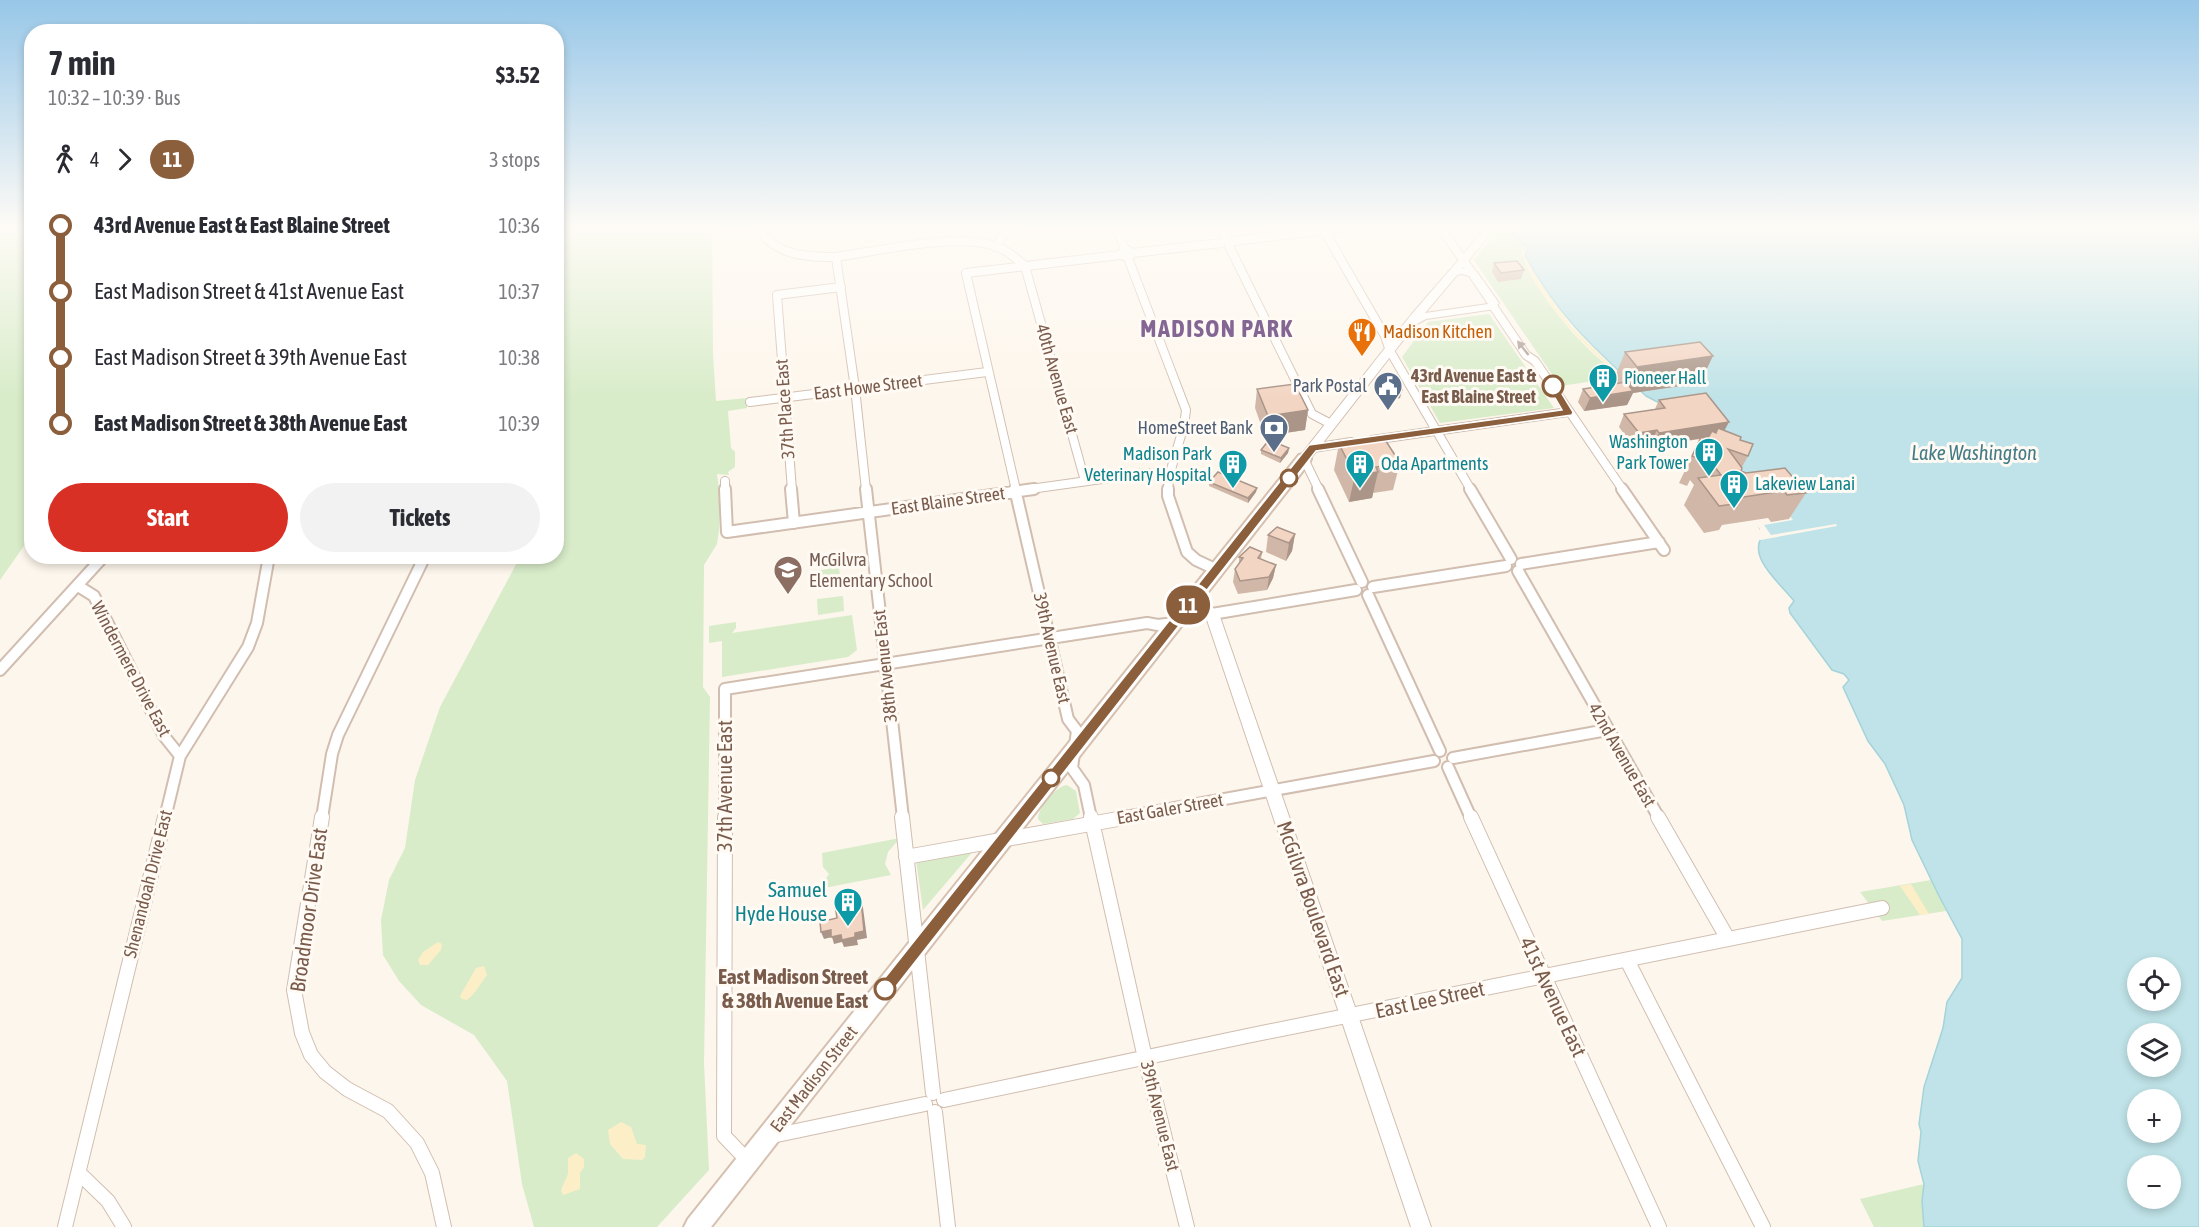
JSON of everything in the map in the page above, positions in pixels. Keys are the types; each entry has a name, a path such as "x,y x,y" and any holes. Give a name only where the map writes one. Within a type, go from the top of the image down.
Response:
{"main road":[{"name":"East Madison Street","path":"696,1227 711,1218 768,1137 1308,453"}],"street":[{"name":"39th Avenue East","path":"968,284 1068,719 1077,731 1072,768 1084,785 1145,1058 1187,1227"},
{"name":"40th Avenue East","path":"1030,284 1085,482"},
{"path":"1138,284 1186,410 1185,428 1169,473 1168,496 1187,552 1196,560 1215,569"},
{"path":"1249,284 1312,414 1331,424"},
{"name":"42nd Avenue East","path":"1355,284 1386,338 1390,351 1728,939"},
{"name":"East Madison Street","path":"1308,453 1444,284"},
{"path":"1480,284 1526,355 1535,361 1661,546 1514,565 1361,594 1308,453 1436,430 1568,412"},
{"name":"37th Place East","path":"794,523 777,295 841,287"},
{"name":"38th Avenue East","path":"841,287 855,388 948,1227"},
{"path":"1427,304 1439,314"},
{"path":"1412,322 1424,316 1493,306"},
{"name":"East Howe Street","path":"750,402 987,372"},
{"name":"East Blaine Street","path":"725,482 728,532 1145,473 1169,473"},
{"path":"0,670 97,564"},
{"name":"Shenandoah Drive East","path":"64,1227 180,756 249,647 257,623 268,564"},
{"name":"Broadmoor Drive East","path":"421,564 338,735 332,754 294,990 302,1033 311,1055 318,1064 347,1089 388,1111 417,1143 432,1173 444,1227"},
{"name":"Windermere Drive East","path":"78,586 94,596 164,736 180,756"},
{"path":"1190,603 1212,614 1359,586"},
{"path":"1370,591 1440,766 1607,730"},
{"name":"McGilvra Boulevard East","path":"1212,614 1421,1227"},
{"path":"885,664 1147,623 1158,625 1174,623"},
{"name":"37th Avenue East","path":"749,1162 724,1136 725,689 885,664"},
{"name":"East Galer Street","path":"906,857 1272,791 1437,756"},
{"name":"41st Avenue East","path":"1450,763 1543,976 1659,1227"},
{"name":"East Lee Street","path":"768,1137 1882,908"},
{"path":"1627,960 1764,1227"},
{"path":"79,1173 108,1201 124,1227"}],"green space":[{"path":"0,284 24,284 24,546 0,580"},
{"path":"564,284 712,284 716,401 747,398 747,408 728,411 731,448 735,452 735,467 728,472 729,475 717,474 720,496 717,544 704,565 703,687 710,697 704,1063 709,1170 657,1227 534,1227 522,1184 507,1081 474,1035 421,1005 399,981 383,955 381,920 389,880 405,848 415,780 440,707 516,564 564,564"},
{"path":"1491,284 1537,284 1550,304 1577,337 1591,352 1622,377 1560,386"},
{"path":"1489,314 1554,408 1440,423 1402,357 1428,322"},
{"path":"839,567 841,584 818,587 816,571"},
{"path":"843,596 844,611 818,615 817,599"},
{"path":"852,615 857,650 848,657 722,677 722,641 709,643 709,626 736,622 736,628 732,633"},
{"path":"1067,785 1076,791 1080,813 1073,819 1043,824 1038,819 1044,804 1053,793"},
{"path":"900,838 888,852 885,864 891,875 819,889 829,874 823,867 822,853"},
{"path":"975,849 923,910 916,860"},
{"path":"1931,880 1946,911 1882,921 1860,892"},
{"path":"1924,1184 1924,1227 1874,1227 1860,1199"}],"sand":[{"path":"1536,284 1541,284 1572,327 1622,377 1578,337"},
{"path":"1911,884 1929,914 1920,915 1900,886"},
{"path":"438,942 442,944 441,950 428,965 420,965 418,960 423,952"},
{"path":"484,966 487,975 467,1000 462,999 460,996 476,968"},
{"path":"621,1122 631,1127 637,1144 646,1145 645,1157 642,1160 623,1159 610,1144 608,1130"},
{"path":"576,1153 584,1159 584,1167 580,1173 580,1189 563,1195 561,1190 568,1174 568,1158"}],"water":[{"name":"Lake Washington","path":"1543,284 2199,284 2199,1227 1924,1227 1922,1201 1924,1184 1918,1161 1921,1132 1919,1124 1924,1087 1943,1028 1947,1002 1962,978 1962,939 1912,840 1904,805 1885,764 1868,741 1843,687 1849,680 1844,674 1832,670 1790,613 1789,608 1794,601 1762,561 1759,543 1763,535 1734,471 1707,437 1683,418 1646,396 1610,363 1564,314"}],"pier":[{"path":"1770,491 1793,520 1764,525 1771,535 1836,524 1837,526 1755,541 1756,538 1738,539 1733,532 1735,528 1752,525 1760,534 1760,529 1752,519 1764,518"}],"building":[{"path":"1700,342 1713,356 1637,367 1625,352"},
{"path":"1399,380 1402,390 1387,392 1380,384 1383,383 1381,381"},
{"path":"1626,382 1633,391 1590,398 1583,389"},
{"path":"1295,384 1308,410 1268,416 1257,389"},
{"path":"1706,393 1729,422 1659,433 1657,430 1639,433 1624,414 1665,408 1659,400"},
{"path":"1718,428 1753,444 1748,456 1728,449 1742,468 1741,471 1746,473 1785,468 1806,493 1787,495 1784,491 1730,499 1734,504 1719,506 1698,478 1721,475 1704,453 1701,459 1692,456 1701,437 1707,440 1712,431 1716,433"},
{"path":"1384,438 1400,463 1376,467 1378,472 1355,475 1339,444"},
{"path":"1269,440 1289,448 1281,458 1261,450"},
{"name":"Madison Park Veterinary Hospital","path":"1218,472 1257,488 1248,498 1209,482"},
{"path":"1277,527 1295,534 1289,543 1268,535"},
{"path":"1250,547 1262,552 1258,558 1276,565 1269,577 1240,581 1235,569 1243,558 1239,557"},
{"name":"Samuel Hyde House","path":"861,900 864,931 855,933 855,937 842,940 841,935 831,937 831,930 821,932 820,922 837,918 835,905"}],"bus line":[{"name":"11","path":"885,989 1313,448 1568,412 1553,386"}],"place":[{"name":"Madison Kitchen","path":"1362,358"},
{"name":"43rd Avenue East & East Blaine Street","path":"1553,386"},
{"name":"Pioneer Hall","path":"1603,404"},
{"name":"Park Postal","path":"1388,412"},
{"name":"HomeStreet Bank","path":"1274,454"},
{"name":"Washington Park Tower","path":"1709,478"},
{"name":"Madison Park Veterinary Hospital","path":"1233,490"},
{"name":"Oda Apartments","path":"1360,490"},
{"name":"Lakeview Lanai","path":"1734,510"},
{"name":"McGilvra Elementary School","path":"788,596"},
{"name":"Samuel Hyde House","path":"848,928"},
{"name":"East Madison Street & 38th Avenue East","path":"885,989"}],"district":[{"name":"MADISON PARK","path":"1217,329"}]}
